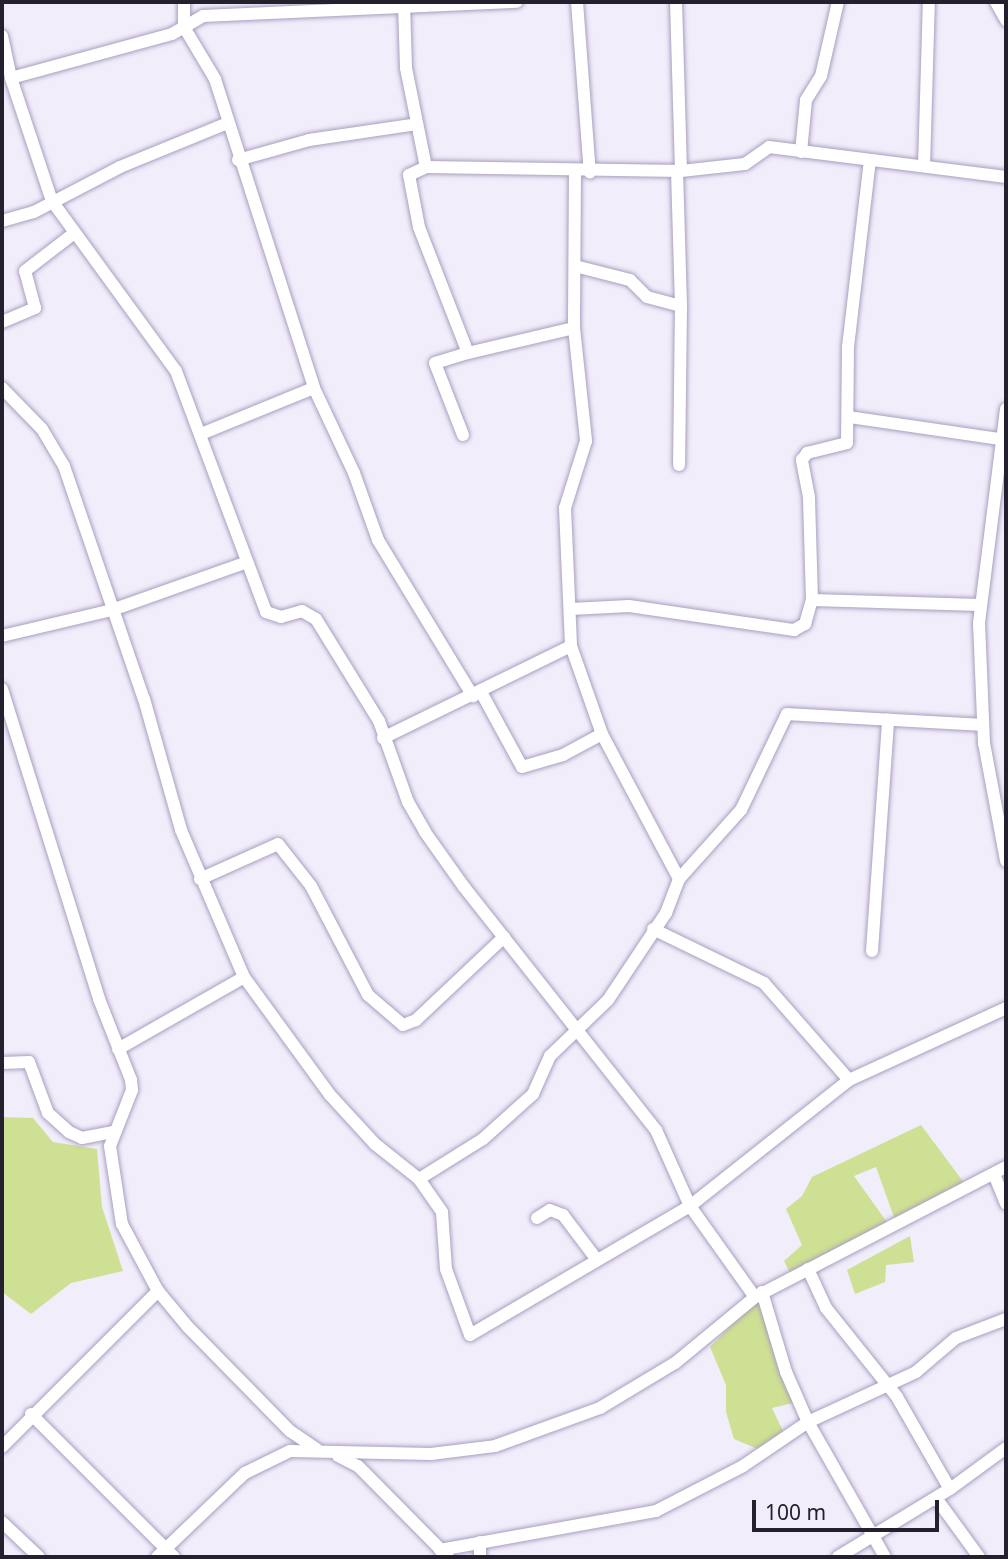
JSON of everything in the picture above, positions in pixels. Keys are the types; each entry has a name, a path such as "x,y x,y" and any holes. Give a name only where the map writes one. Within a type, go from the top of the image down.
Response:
{"street":[{"path":"184,2 184,27 215,79 238,160 314,388 354,473 378,540 522,768 562,755 602,734"},
{"path":"11,78 184,27 202,16 404,4 517,2"},
{"path":"577,2 590,173"},
{"path":"676,2 681,306 679,465"},
{"path":"801,152 806,100 821,76 838,2"},
{"path":"924,166 929,2"},
{"path":"996,2 1006,20"},
{"path":"404,4 406,68 426,167"},
{"path":"2,36 11,78 52,201 73,234 167,353 201,434 245,563 271,617 302,611 316,619 371,706 416,817 504,937 579,1029 665,1144 690,1206 759,1294 786,1372 808,1422 885,1557"},
{"path":"2,221 24,217 137,159 228,123"},
{"path":"238,160 296,143 417,124"},
{"path":"468,353 407,183 409,175 426,167 590,173 679,171 745,164 768,147 1006,177"},
{"path":"571,609 629,606 794,630 805,624 812,600 809,496 803,455 847,443 848,347 870,160"},
{"path":"575,172 574,328 586,442 565,508 571,646 602,734 680,879"},
{"path":"2,322 35,308 25,271 73,234"},
{"path":"575,266 630,280 647,297 681,306"},
{"path":"463,435 435,363 574,328"},
{"path":"2,388 52,443 112,610 200,879 244,977 330,1095 375,1144 419,1180 442,1212 446,1269 470,1335 690,1206 849,1080 1006,1008"},
{"path":"201,434 314,388"},
{"path":"1006,409 980,605 983,725 1006,862"},
{"path":"849,417 1003,440"},
{"path":"2,636 112,610 245,563"},
{"path":"812,600 980,605"},
{"path":"383,738 571,646"},
{"path":"2,689 70,911 132,1090 113,1132 110,1160 122,1224 158,1291 188,1327 290,1431 317,1449 333,1453 368,1455 431,1454 495,1446 553,1428 639,1387 759,1294 1006,1167"},
{"path":"419,1180 482,1139 533,1094 550,1056 615,990 666,913 680,879 741,810 787,715 983,725"},
{"path":"872,951 888,720"},
{"path":"200,879 278,844 311,886 368,995 403,1025 416,1020 504,937"},
{"path":"653,929 764,983 849,1080"},
{"path":"118,1049 244,977"},
{"path":"2,1063 22,1061 32,1066 48,1113 69,1132 82,1138 113,1132"},
{"path":"994,1174 1006,1204"},
{"path":"537,1218 550,1210 563,1215 597,1260"},
{"path":"808,1269 826,1308 887,1385 950,1489"},
{"path":"2,1447 31,1414 158,1291"},
{"path":"333,1453 358,1466 444,1553 480,1542 656,1511 743,1466 808,1422 916,1372 956,1338 1006,1320"},
{"path":"31,1414 165,1555 245,1473 281,1454 317,1449"},
{"path":"281,1454 290,1431"},
{"path":"838,1557 950,1489 1006,1448"},
{"path":"358,1466 368,1455"},
{"path":"936,1498 979,1557"},
{"path":"2,1522 39,1557"},
{"path":"480,1542 480,1557"}],"green space":[{"path":"2,1117 33,1118 53,1142 97,1149 102,1207 123,1271 71,1283 31,1314 2,1292"},
{"path":"921,1125 965,1184 895,1220 876,1167 854,1176 889,1225 792,1277 784,1261 802,1245 786,1209 802,1196 812,1177"},
{"path":"910,1236 914,1262 886,1265 885,1282 855,1294 847,1270"},
{"path":"758,1299 793,1403 772,1408 784,1433 760,1450 734,1439 726,1412 726,1385 710,1347"}]}
